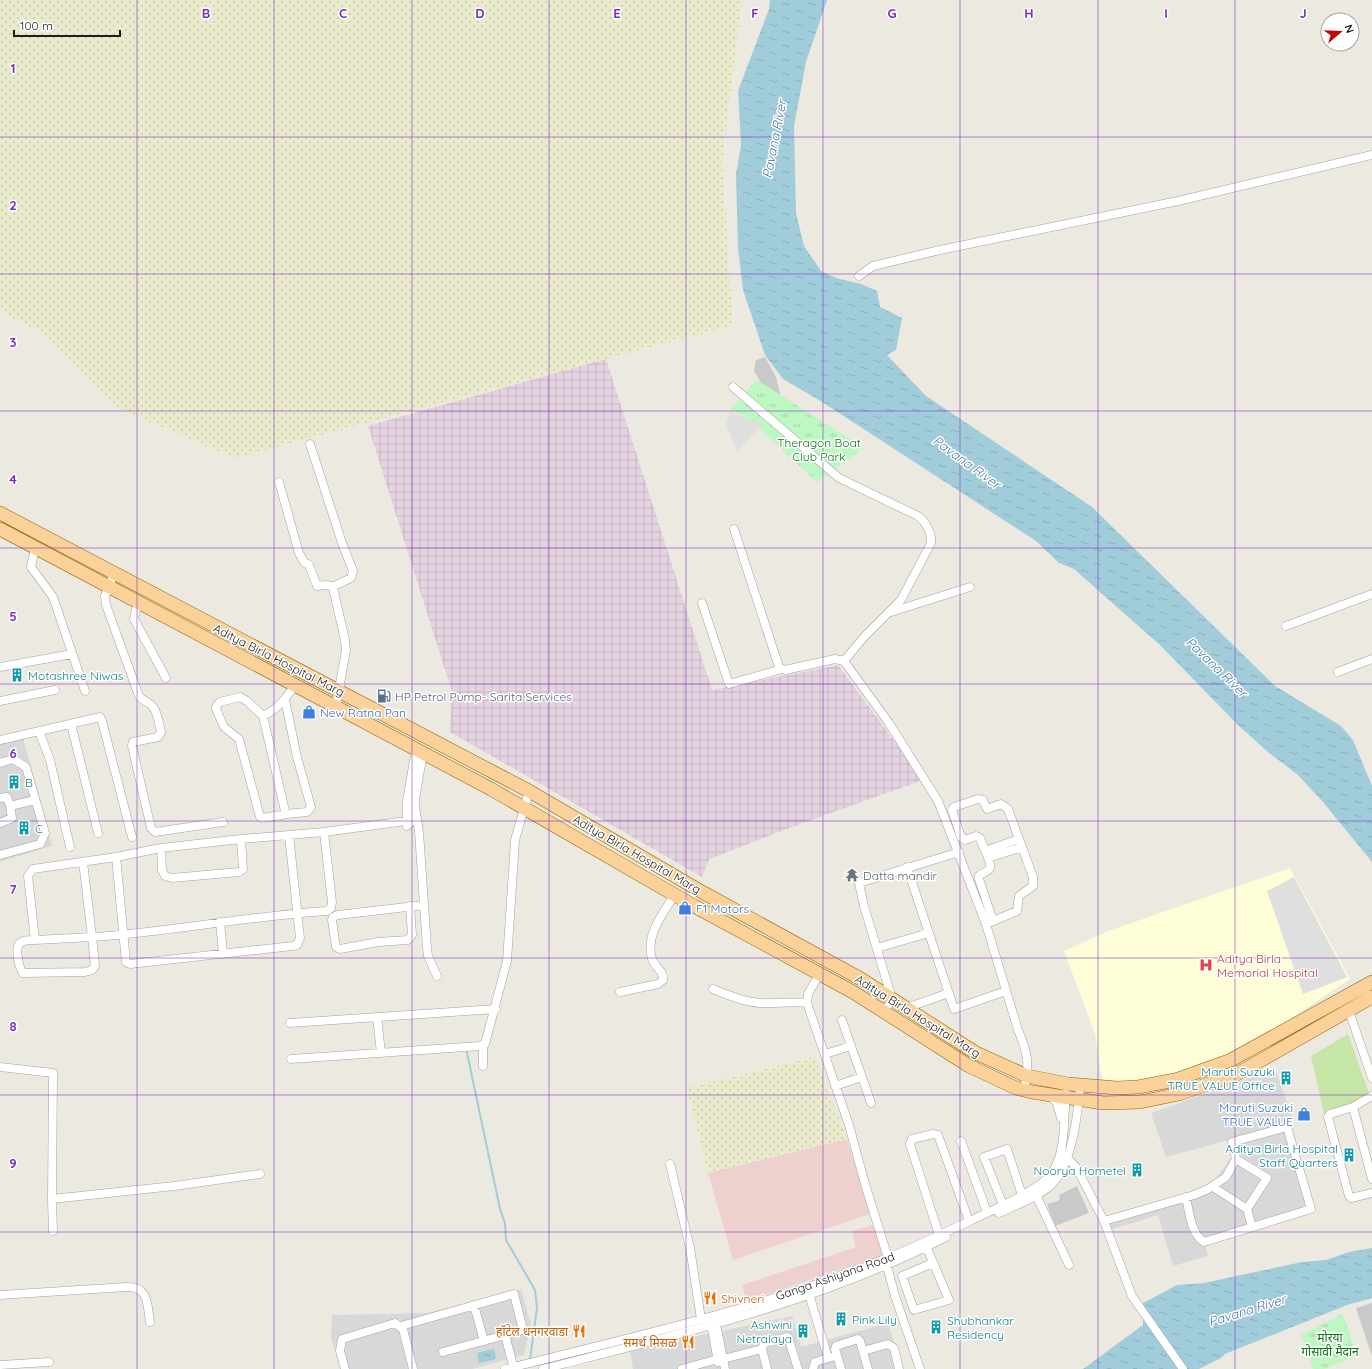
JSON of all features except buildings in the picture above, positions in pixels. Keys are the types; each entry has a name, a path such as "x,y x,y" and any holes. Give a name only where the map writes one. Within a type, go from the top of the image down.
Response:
{"main road":[{"name":"Aditya Birla Hospital Marg","path":"0,513 529,791 702,892 827,960 892,999 976,1053 1027,1076 1074,1084 1117,1088 1138,1087 1175,1080 1215,1066 1243,1054 1372,982"},
{"name":"Aditya Birla Hospital Marg","path":"0,529 336,706 525,808 694,906 820,973 969,1066 997,1080 1024,1090 1103,1103 1125,1103 1160,1099 1179,1094 1237,1074 1372,997"},
{"path":"598,850 606,836"},
{"path":"694,906 702,892"}],"street":[{"path":"860,276 873,266 940,250 1178,201 1372,155"},
{"path":"734,387 839,478 922,519 930,534 931,543 901,600 867,634 844,662"},
{"path":"279,482 299,553 304,562 309,565 317,586 325,584 334,586 351,578 353,571 342,543 310,444"},
{"path":"734,529 779,667 782,669"},
{"path":"35,548 31,567 53,596 85,690"},
{"path":"114,574 105,600 139,696 143,701 150,704 154,708 161,732 158,737 133,742 132,746 151,828 155,832 223,822"},
{"path":"334,586 332,592 345,640 346,650 336,706"},
{"path":"889,613 970,587"},
{"path":"1286,626 1372,594"},
{"path":"138,602 134,619 166,678"},
{"path":"702,603 729,684 782,669 789,670 835,659 844,662 889,723 938,801 990,922"},
{"path":"0,668 72,654"},
{"path":"1338,672 1372,659"},
{"path":"263,716 273,711 285,700 295,685"},
{"path":"0,701 55,690"},
{"path":"282,815 260,817 239,740 224,727 216,708 217,705 227,700 240,697 247,701 263,716 286,814 307,812 311,807 297,758 285,700"},
{"path":"0,740 96,717 102,719 132,837"},
{"path":"71,724 98,833"},
{"path":"39,730 50,760 70,846"},
{"path":"35,940 28,876 33,869 116,857 161,848 289,834 324,832 406,821 407,826 414,819 411,805 420,751"},
{"path":"0,763 13,759 26,767 45,833 40,844 0,855"},
{"path":"483,1066 483,1046 487,1041 508,961 515,840 529,791"},
{"path":"0,798 7,797 12,818 0,823"},
{"path":"990,922 1017,911 1019,896 1033,886 1033,878 1008,809 1001,804 988,810 983,800 978,799 954,807 952,810 961,837 965,840 976,836 980,838 991,865 990,869 979,876 979,880 1006,991 1028,1057 1027,1076 1024,1090"},
{"path":"10,806 35,800"},
{"path":"411,805 419,832 428,952 436,976"},
{"path":"83,862 92,937 95,966 92,970 23,973 19,968 18,946 25,940 35,940 92,937 123,935 220,922 327,911 331,908 324,832"},
{"path":"116,857 125,959 126,962 130,964 297,945 300,938 289,834"},
{"path":"161,848 162,870 165,876 172,878 238,872 243,869 241,839"},
{"path":"987,854 1019,839"},
{"path":"987,854 1022,848"},
{"path":"884,1012 892,999 864,906 859,883 959,852"},
{"path":"907,867 954,1009 1006,991"},
{"path":"620,992 658,984 663,980 662,972 652,959 650,939 675,894"},
{"path":"410,906 412,935 408,940 378,942 340,949 336,947 332,920 333,917 410,906 424,905"},
{"path":"220,922 223,954"},
{"path":"877,948 929,933"},
{"path":"820,973 808,994 807,1003 849,1125 888,1262 895,1296 920,1369"},
{"path":"712,989 760,1003 790,1001 807,1003"},
{"path":"906,1008 949,993"},
{"path":"290,1023 496,1010"},
{"path":"1349,1011 1372,1078"},
{"path":"377,1017 381,1053"},
{"path":"842,1020 871,1103"},
{"path":"291,1059 483,1046"},
{"path":"825,1054 851,1046"},
{"path":"0,1067 54,1073 52,1231"},
{"path":"835,1086 862,1077"},
{"path":"543,1369 714,1325 809,1294 927,1248 955,1232 1036,1196 1054,1182 1063,1169 1068,1157 1074,1084"},
{"path":"1072,1098 1074,1084"},
{"path":"1048,1095 1057,1103 1063,1127"},
{"path":"1372,1096 1353,1107 1330,1114 1328,1117 1349,1196 1351,1198 1372,1193"},
{"name":"Ganga Ashiyana Road","path":"505,1369 514,1368 708,1317 888,1262 939,1235 1003,1205 1049,1177 1060,1152 1063,1127 1072,1098"},
{"path":"1353,1107 1372,1179"},
{"path":"1104,1221 1186,1197 1213,1187 1226,1177 1236,1159 1232,1142 1287,1127 1311,1210 1204,1242 1199,1238 1195,1231 1186,1197"},
{"path":"939,1235 910,1144 912,1139 933,1134 938,1135 969,1221"},
{"path":"961,1141 987,1212"},
{"path":"1003,1205 984,1157 1007,1149 1022,1194"},
{"path":"1060,1152 1068,1157 1076,1167 1104,1221 1132,1296 1182,1369"},
{"path":"1236,1159 1267,1178 1247,1209"},
{"path":"670,1164 708,1317 714,1325 720,1359 720,1369"},
{"path":"52,1199 174,1186 260,1174"},
{"path":"1213,1187 1247,1209 1252,1227"},
{"path":"1036,1196 1069,1265"},
{"path":"927,1248 934,1263 949,1300 914,1310 902,1276 934,1263"},
{"path":"0,1295 126,1287 137,1288 142,1290 145,1296 150,1322"},
{"path":"345,1369 340,1351 342,1339 395,1323 401,1326 514,1294 523,1330 444,1352"},
{"path":"809,1294 828,1358"},
{"path":"474,1305 484,1341"},
{"path":"401,1326 413,1369"},
{"path":"505,1335 514,1368"},
{"path":"767,1369 762,1349 764,1343 788,1337 798,1369"},
{"path":"840,1369 836,1346 855,1339 860,1341 867,1369"},
{"path":"863,1351 888,1344 894,1348 899,1369"},
{"path":"682,1369 762,1349"},
{"path":"814,1369 815,1362 837,1355"},
{"path":"720,1359 725,1369"},
{"path":"0,1365 49,1362"}],"shaded area":[{"path":"0,0 742,0 722,161 733,325 235,458 117,408 40,332 0,311"},
{"path":"765,357 776,377 782,402 770,399 754,371 756,360"},
{"path":"606,359 712,690 838,665 923,780 800,824 709,859 702,877 450,732 452,692 368,426"},
{"path":"730,412 763,424 737,451 726,424"},
{"path":"23,737 52,846 0,862 0,744"},
{"name":"Aditya Birla Memorial Hospital","path":"1290,868 1350,979 1290,1019 1238,1050 1202,1065 1148,1081 1123,1082 1102,1079 1095,1034 1064,951 1111,930"},
{"path":"1294,877 1347,977 1303,994 1267,891"},
{"path":"815,1057 847,1139 708,1173 687,1088"},
{"path":"1275,1069 1294,1122 1290,1123 1314,1210 1204,1242 1208,1256 1173,1266 1158,1215 1110,1230 1106,1220 1211,1186 1233,1155 1229,1140 1166,1157 1151,1113"},
{"path":"847,1139 870,1214 733,1260 708,1173"},
{"path":"1077,1186 1089,1213 1055,1226 1047,1204 1058,1201 1060,1198 1059,1195"},
{"path":"875,1224 885,1255 747,1301 742,1285 856,1247 852,1231"},
{"path":"521,1289 531,1324 524,1355 472,1369 341,1369 331,1338 332,1315 427,1313"},
{"path":"1372,1303 1372,1356 1356,1308"},
{"path":"792,1316 801,1347 888,1323 902,1369 633,1369 630,1350"}],"green space":[{"name":"Theragon Boat Club Park","path":"757,380 864,448 817,482 748,418 730,409"},
{"path":"1348,1034 1371,1099 1325,1118 1311,1056"},
{"name":"मोरया गोसावी मैदान","path":"1343,1314 1357,1356 1325,1369 1313,1369 1301,1335"}],"water":[{"name":"Pavana River","path":"770,0 827,0 806,62 794,126 796,213 804,246 821,271 836,278 861,284 877,291 880,307 902,318 896,350 887,355 926,396 1092,507 1275,686 1341,726 1353,740 1372,786 1372,862 1323,802 1298,775 1268,752 1238,725 1160,645 1074,569 1059,563 1036,541 819,400 783,379 765,355 743,290 738,248 736,174 741,145 738,91 769,9"},
{"name":"Pavana River","path":"1372,1248 1372,1298 1347,1305 1225,1354 1221,1358 1199,1369 1083,1369 1143,1325 1143,1303 1177,1285 1204,1283 1302,1262 1326,1260 1349,1252"},
{"path":"494,1349 496,1359 479,1363 477,1353"}],"waterway":[{"path":"466,1048 500,1209 505,1223 506,1240 535,1290 537,1308 530,1359"}],"place":[{"name":"Motashree Niwas","path":"17,675"},
{"name":"HP Petrol Pump- Sarita Services","path":"384,696"},
{"name":"New Ratna Pan","path":"309,712"},
{"name":"B","path":"14,782"},
{"name":"C","path":"24,828"},
{"name":"Datta mandir","path":"852,875"},
{"name":"F1 Motors","path":"685,908"},
{"name":"Aditya Birla Memorial Hospital","path":"1206,965"},
{"name":"Maruti Suzuki TRUE VALUE Office","path":"1286,1078"},
{"name":"Maruti Suzuki TRUE VALUE","path":"1304,1114"},
{"name":"Aditya Birla Hospital Staff Quarters","path":"1349,1155"},
{"name":"Noorya Hometel","path":"1137,1170"},
{"name":"Shivneri","path":"710,1298"},
{"name":"Pink Lily","path":"841,1319"},
{"name":"Shubhankar Residency","path":"936,1327"},
{"name":"हॉटेल धनगरवाडा","path":"579,1331"},
{"name":"Ashwini Netralaya","path":"803,1331"},
{"name":"समर्थ मिसळ","path":"688,1342"}]}
